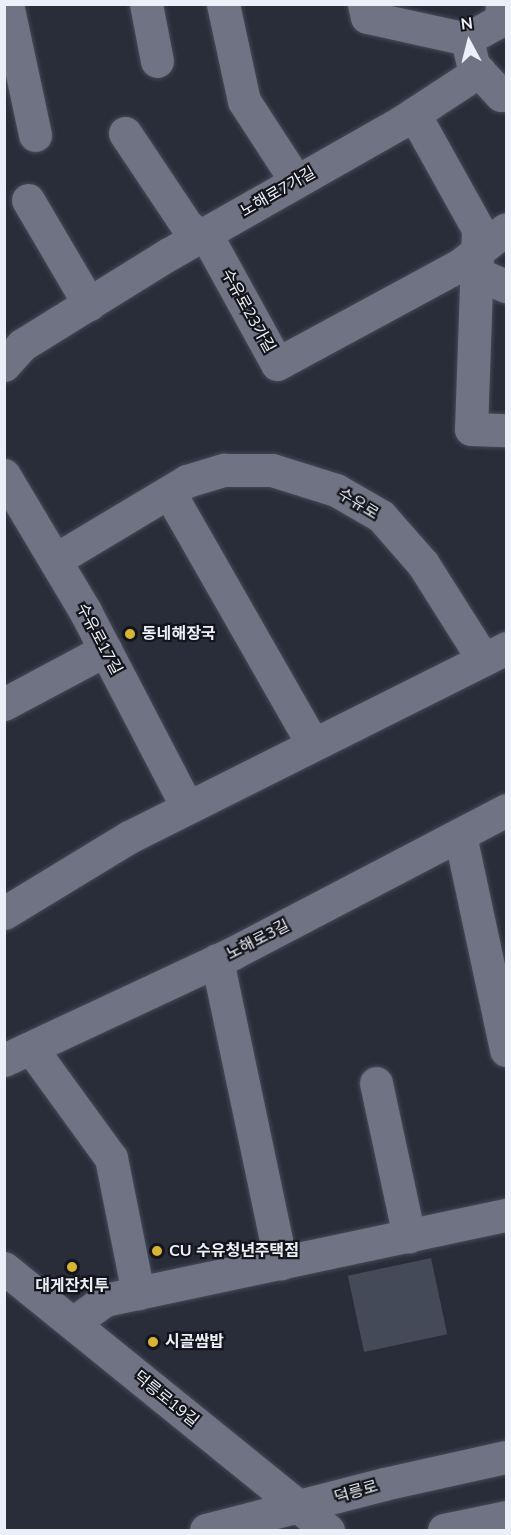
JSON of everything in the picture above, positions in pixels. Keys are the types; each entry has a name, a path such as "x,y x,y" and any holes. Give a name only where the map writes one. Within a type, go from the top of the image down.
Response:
{"street":[{"path":"7,4 35,135"},
{"path":"146,4 157,61"},
{"path":"223,4 244,101 296,181"},
{"path":"364,4 367,17 467,39 501,20 502,4"},
{"path":"467,39 473,65 501,95 507,92"},
{"name":"노해로7가길","path":"4,365 22,345 203,235 414,114 478,71"},
{"path":"414,114 478,229 475,263 471,429 507,430"},
{"name":"수유로23가길","path":"125,133 187,226 210,242 277,364 460,265 475,263 507,229"},
{"path":"28,200 89,304"},
{"path":"475,263 507,286"},
{"name":"수유로","path":"4,913 129,837 495,653 381,516 336,490 272,470 224,470 187,481 55,560"},
{"name":"수유로17길","path":"4,475 105,650 187,807"},
{"path":"169,492 312,743"},
{"path":"4,704 105,650"},
{"name":"노해로3길","path":"18,1054 217,960 507,810"},
{"path":"460,835 507,1050"},
{"path":"217,960 281,1263"},
{"path":"18,1054 111,1158 138,1293"},
{"path":"376,1083 409,1237"},
{"path":"73,1323 105,1300 507,1215"},
{"name":"덕릉로19길","path":"4,1268 327,1530"},
{"name":"덕릉로","path":"206,1530 299,1508 384,1484 507,1457"},
{"path":"444,1530 507,1517"}],"building":[{"path":"431,1258 447,1334 364,1352 348,1276"}],"place":[{"name":"동네해장국","path":"130,634"},
{"name":"CU 수유청년주택점","path":"157,1251"},
{"name":"대게잔치투","path":"72,1267"},
{"name":"시골쌈밥","path":"153,1342"}]}
